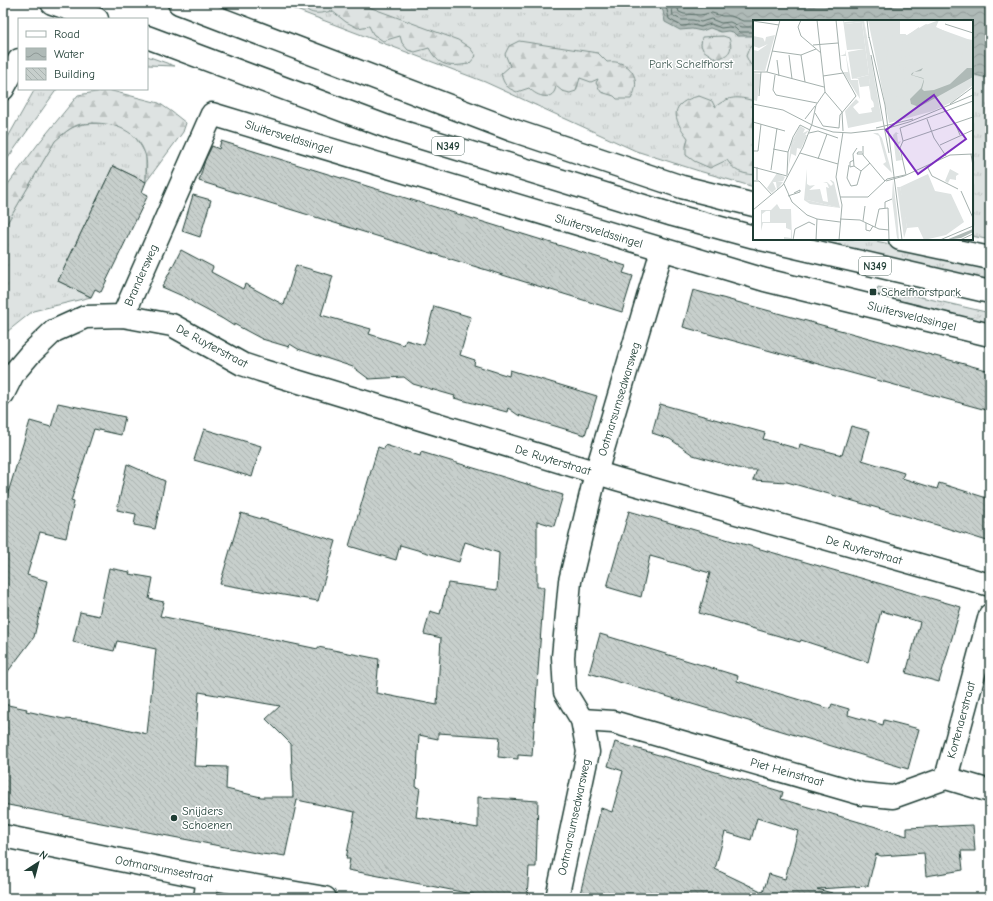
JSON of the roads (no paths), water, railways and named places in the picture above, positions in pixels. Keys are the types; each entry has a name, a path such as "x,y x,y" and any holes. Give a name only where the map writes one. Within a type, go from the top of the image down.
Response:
{"street":[{"path":"42,18 51,3 94,18"},
{"path":"179,3 512,130 682,187 753,205"},
{"name":"N349","path":"148,37 393,129 673,215 753,237"},
{"path":"3,89 18,62"},
{"name":"Sluitersveldssingel","path":"212,114 765,280 990,335"},
{"name":"Brandersweg","path":"3,394 13,374 30,354 54,331 85,317 123,316 212,114"},
{"name":"N349","path":"765,240 990,292"},
{"path":"905,240 990,258"},
{"name":"Ootmarsumsedwarsweg","path":"557,898 588,752 582,720 565,692 563,657 572,569 596,473 662,250"},
{"name":"De Ruyterstraat","path":"123,316 172,325 242,364 596,473 990,585"},
{"name":"Kortenaerstraat","path":"946,778 990,615"},
{"name":"Piet Heinstraat","path":"582,720 613,722 862,794 892,796 946,778"},
{"path":"946,778 990,791"},
{"name":"Ootmarsumsestraat","path":"3,836 207,888 325,898"}],"water":[{"path":"657,3 990,3 990,79 973,74 973,20 753,20 753,36 737,36 733,32 721,32 710,28 702,31 692,29 680,30 665,22 663,11"}],"place":[{"name":"Schelfhorstpark","path":"873,292"},
{"name":"Snijders Schoenen","path":"174,818"}],"park label":[{"name":"Park Schelfhorst","path":"691,64"}]}
